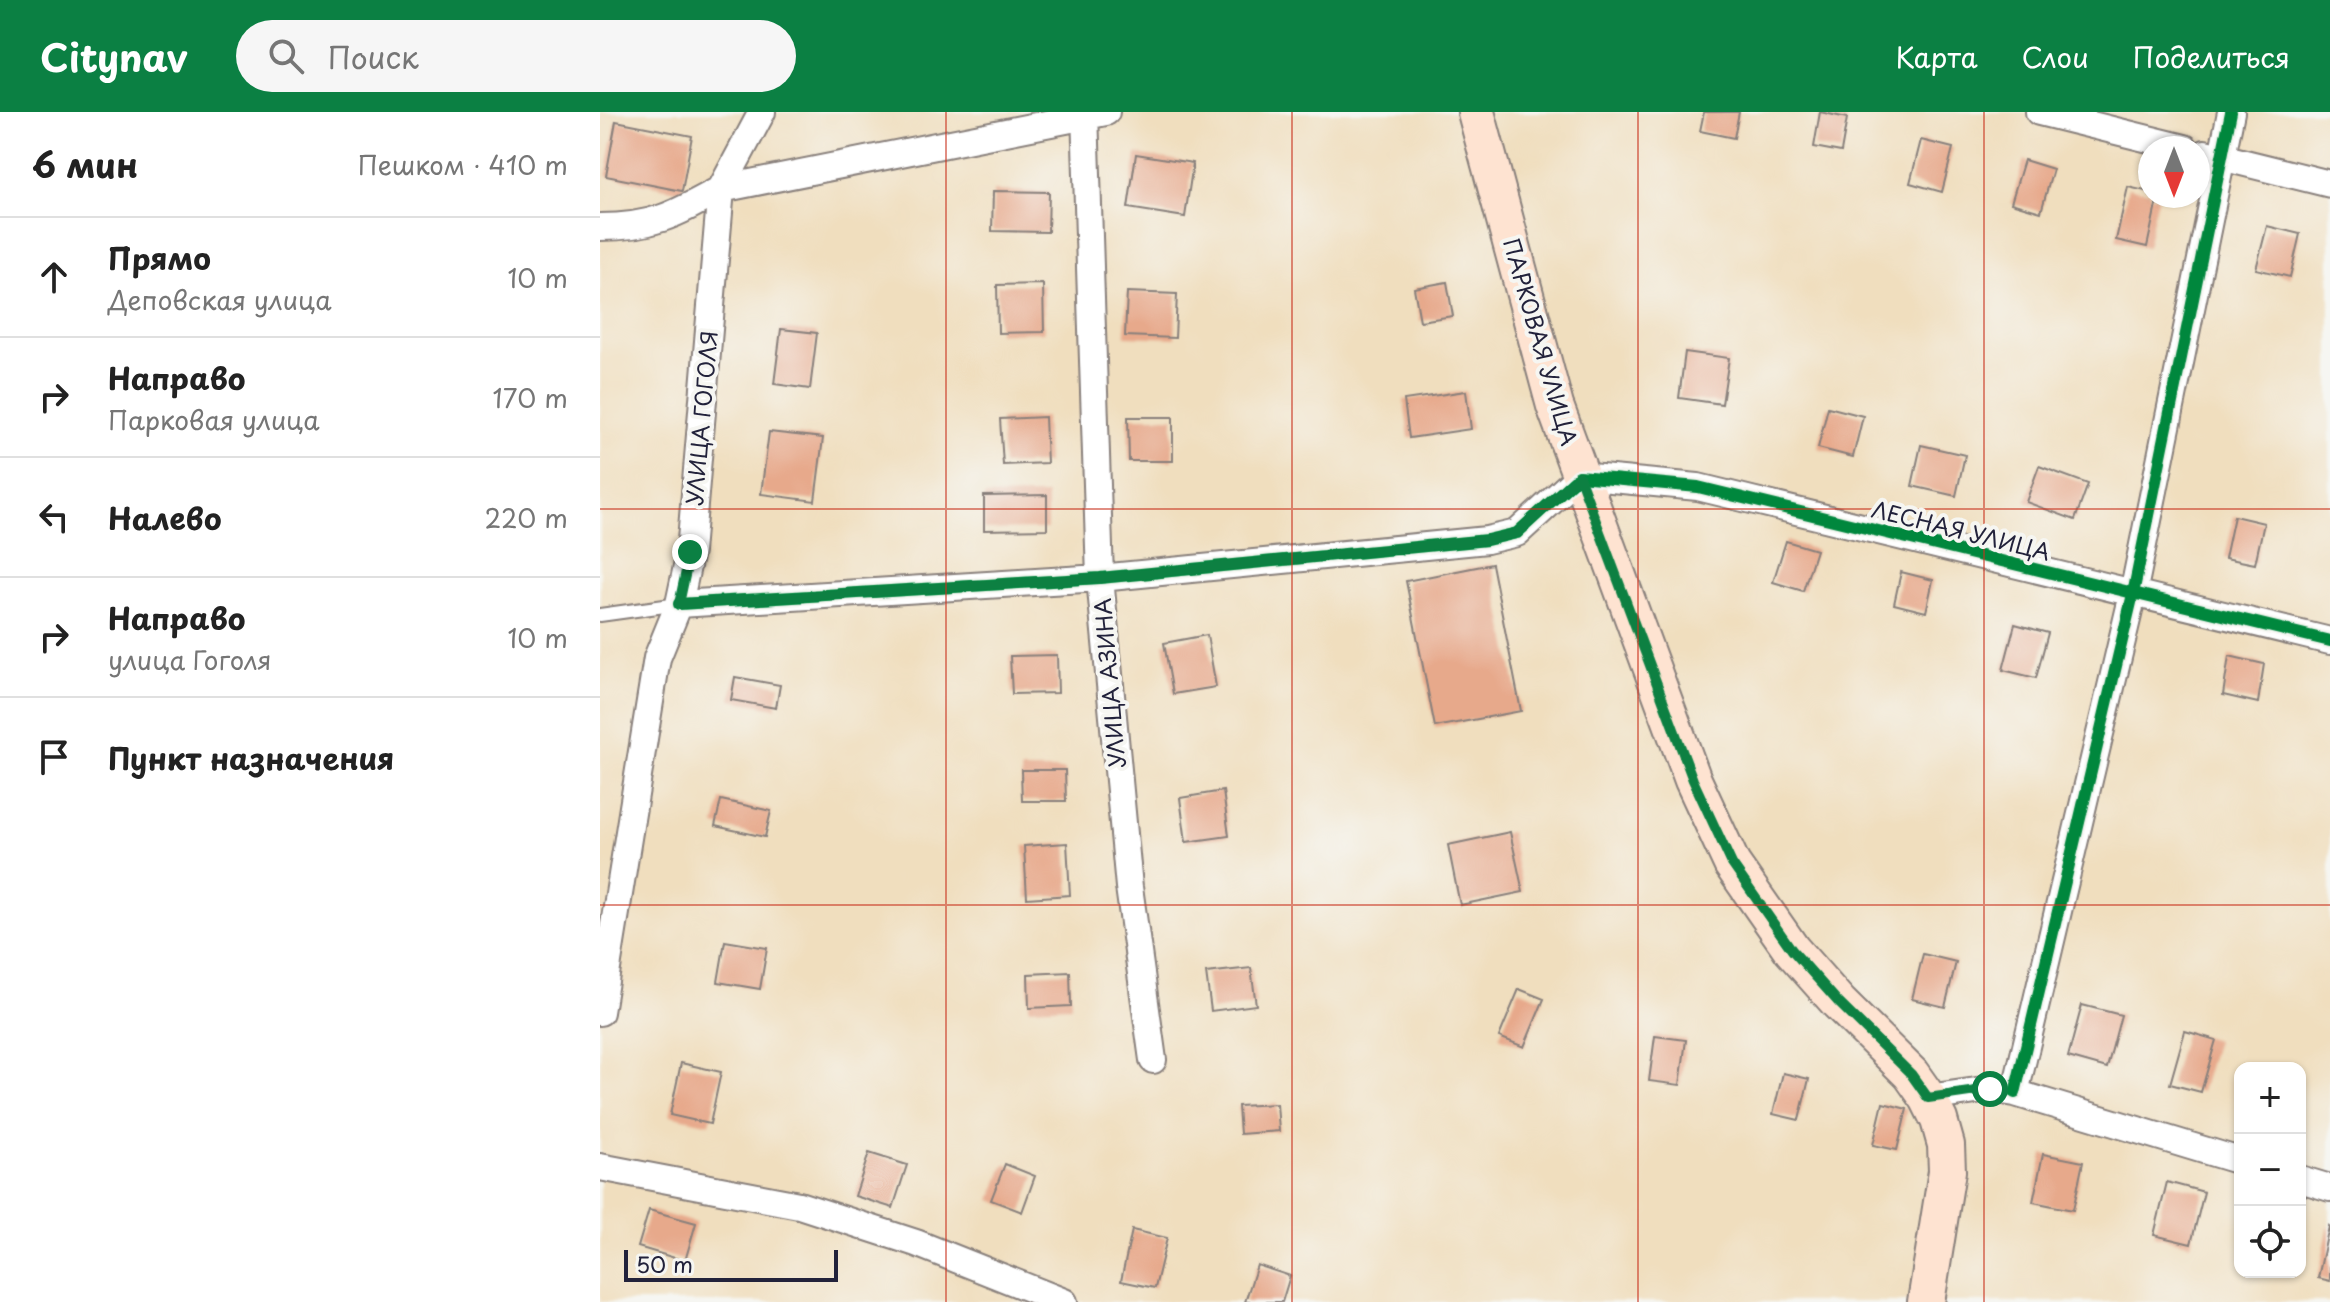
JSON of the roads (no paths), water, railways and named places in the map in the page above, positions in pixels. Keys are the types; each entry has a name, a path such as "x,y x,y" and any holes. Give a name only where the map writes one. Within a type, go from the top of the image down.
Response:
{"main road":[{"name":"ПАРКОВАЯ УЛИЦА","path":"1476,112 1555,406 1693,780 1732,864 1792,950 1839,1003 1911,1074 1928,1098 1946,1145 1947,1171 1926,1302"}],"street":[{"name":"УЛИЦА ГОГОЛЯ","path":"600,1012 657,658 679,604 690,552 721,189 762,112"},
{"path":"2039,112 2138,136"},
{"path":"2210,152 2231,112"},
{"path":"600,227 631,227 668,218 721,189 1092,113"},
{"name":"УЛИЦА АЗИНА","path":"1092,113 1100,578 1129,887 1153,1060"},
{"path":"2210,154 2330,184"},
{"path":"2015,1093 2133,594 2200,208"},
{"path":"679,604 1100,578 1487,540 1517,533 1579,476"},
{"name":"ЛЕСНАЯ УЛИЦА","path":"1579,476 1698,487 2330,641"},
{"path":"1928,1098 1990,1089 2015,1093 2234,1159"},
{"path":"600,1167 799,1205 916,1243 1064,1302"},
{"path":"2306,1181 2330,1188"}],"lane":[{"path":"600,615 679,604"}]}
